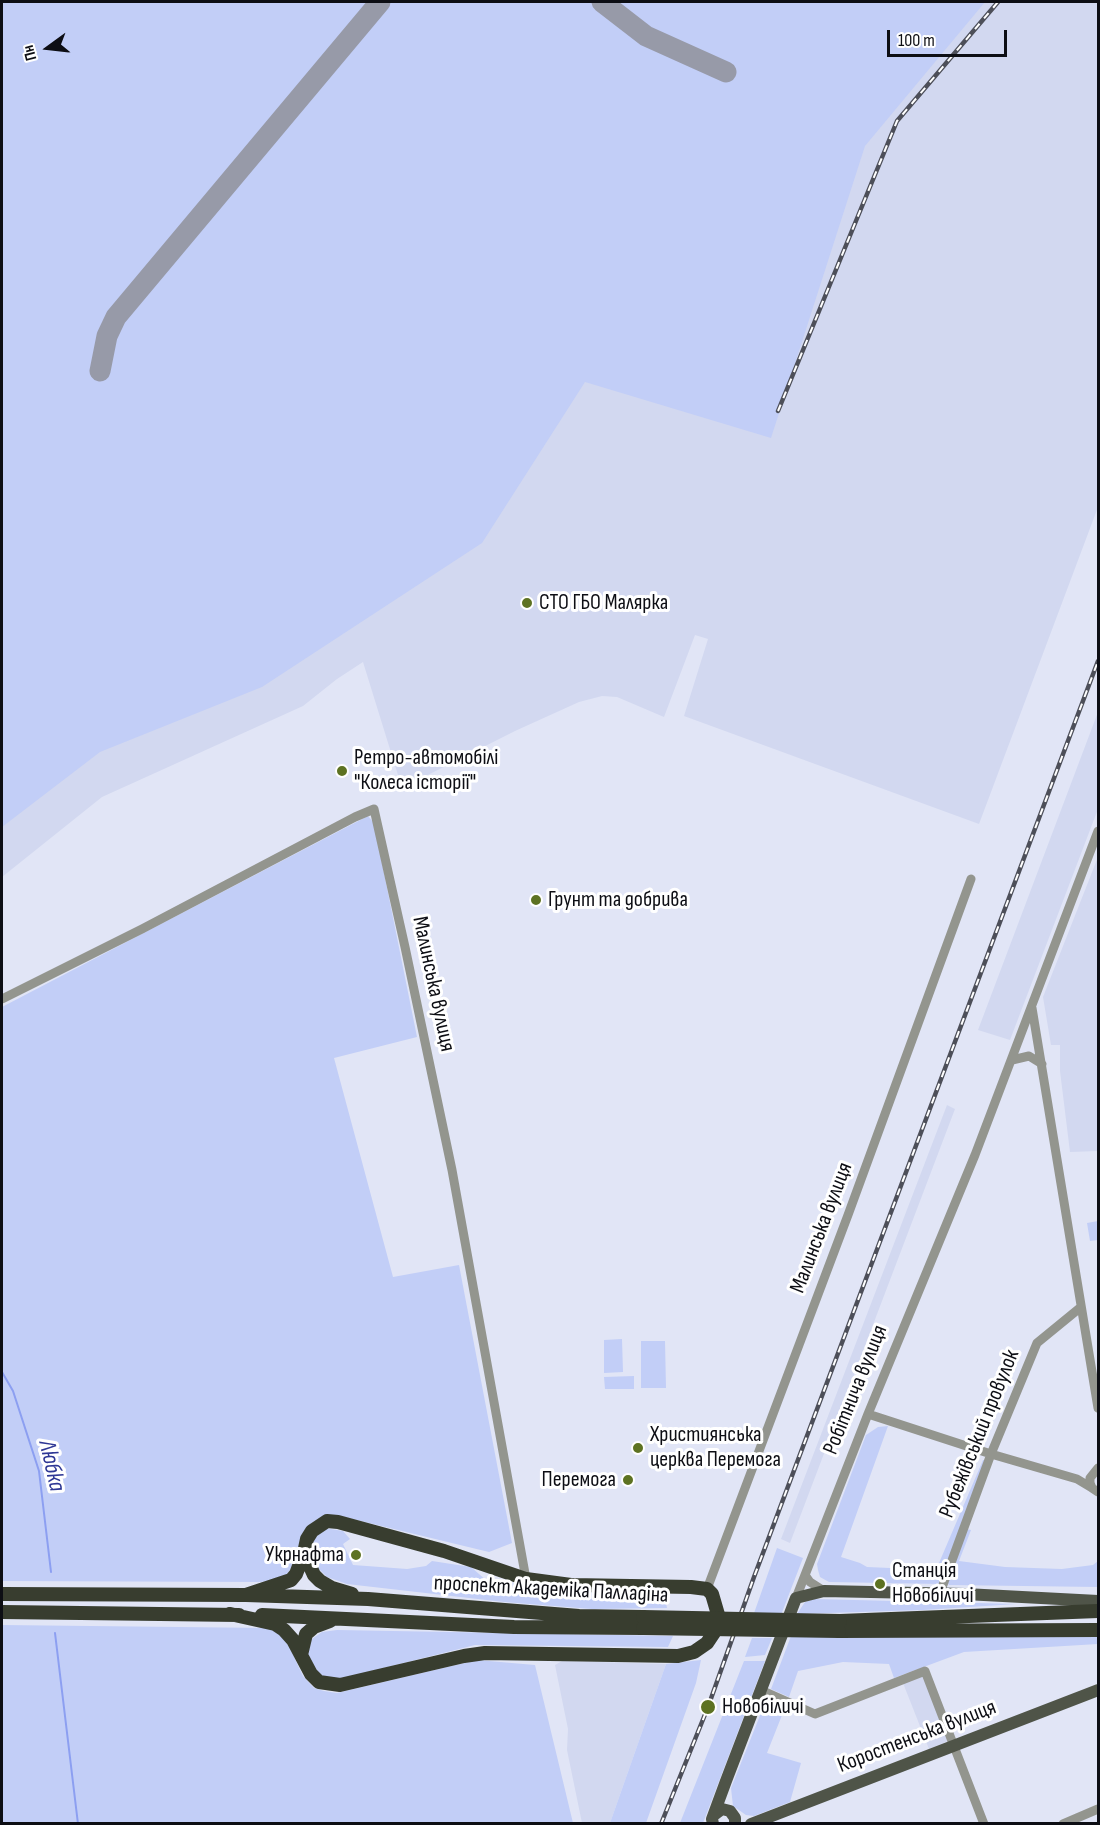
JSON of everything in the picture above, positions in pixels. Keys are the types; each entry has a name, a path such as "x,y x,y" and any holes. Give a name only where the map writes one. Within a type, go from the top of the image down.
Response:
{"highway":[{"path":"230,1614 276,1624 293,1640 311,1674 319,1682 340,1685 485,1653 678,1656 694,1652 707,1643 715,1631 718,1615 712,1594 707,1589 571,1585 526,1579 444,1551 327,1521 312,1531 307,1539 296,1574 291,1580 246,1595"},
{"path":"304,1553 308,1564 320,1581 332,1588 368,1599"},
{"name":"проспект Академіка Палладіна","path":"2,1594 246,1595 368,1599 643,1623"},
{"name":"проспект Академіка Палладіна","path":"839,1626 1098,1611"},
{"name":"проспект Академіка Палладіна","path":"2,1612 230,1614 514,1627 643,1623 1098,1630"},
{"path":"301,1654 306,1634 314,1627 343,1618"}],"main road":[{"path":"796,1598 824,1591 940,1593 1098,1600"},
{"name":"Робітнича вулиця","path":"712,1820 796,1598"},
{"name":"Коростенська вулиця","path":"751,1823 1098,1690"},
{"path":"722,1791 732,1816"},
{"path":"712,1820 722,1809 732,1816 751,1823"}],"street":[{"name":"Малинська вулиця","path":"2,999 374,809 452,1170 526,1579"},
{"name":"Робітнича вулиця","path":"796,1598 1012,1060 1098,831"},
{"name":"Малинська вулиця","path":"707,1589 848,1215 971,879"},
{"path":"1031,1006 1098,1408"},
{"path":"1012,1060 1029,1056 1042,1064"},
{"name":"Рубежівський провулок","path":"940,1593 991,1454 1037,1343 1081,1307"},
{"path":"868,1414 1077,1479 1095,1490"},
{"path":"1077,1479 1085,1478 1097,1471"},
{"path":"1095,1490 1090,1478 1097,1471"},
{"path":"805,1575 810,1582 824,1591"},
{"path":"761,1690 815,1714 925,1671 984,1824"},
{"path":"1063,1824 1098,1809"}],"shaded area":[{"path":"2,2 1098,2 1098,507 979,824 684,716 708,639 695,635 664,717 617,697 602,696 579,702 515,731 402,788 363,662 303,706 102,797 2,877"},
{"path":"2,2 985,2 865,146 771,438 585,382 482,543 262,687 100,752 2,827"},
{"path":"1098,712 1098,809 1010,1040 978,1030"},
{"path":"368,816 374,823 417,1037 334,1058 393,1277 459,1265 512,1543 489,1552 340,1516 313,1522 304,1531 295,1562 287,1574 277,1580 260,1582 2,1581 2,1007"},
{"path":"1098,857 1098,1151 1070,1152 1060,1071 1060,1045 1051,1045 1043,997"},
{"path":"947,1105 955,1109 790,1543 781,1539"},
{"path":"1098,1221 1098,1240 1090,1241 1087,1223"},
{"path":"622,1339 623,1372 604,1373 604,1340"},
{"path":"641,1341 665,1341 666,1388 641,1388"},
{"path":"634,1376 634,1389 605,1389 604,1377"},
{"path":"888,1426 841,1557 867,1567 936,1570 983,1460 985,1460 940,1584 829,1582 820,1577 817,1564 866,1435 878,1427"},
{"path":"325,1528 343,1531 350,1539 343,1544 353,1565 407,1569 426,1566 432,1561 471,1567 487,1581 665,1597 667,1608 592,1609 504,1602 347,1584 327,1577 316,1566 311,1556 311,1544 317,1531"},
{"path":"966,1529 971,1530 959,1561 1005,1567 1062,1569 1093,1565 1098,1561 1098,1587 949,1585 947,1582"},
{"path":"777,1548 803,1558 781,1615 753,1616"},
{"path":"814,1599 1016,1604 797,1614 805,1602"},
{"path":"2,1625 268,1628 280,1632 290,1642 303,1676 314,1688 337,1693 477,1660 535,1665 573,1823 2,1824"},
{"path":"337,1630 673,1636 668,1647 475,1645 340,1679 321,1678 306,1655 309,1641 322,1632"},
{"path":"791,1636 1098,1637 1098,1644 964,1652 894,1678 889,1664 843,1662 798,1671 789,1697 771,1689"},
{"path":"752,1638 772,1638 765,1655 745,1657"},
{"path":"701,1660 696,1683 646,1823 610,1823 666,1664"},
{"path":"562,1661 666,1664 610,1823 582,1823 567,1750 568,1729 555,1665"},
{"path":"744,1661 765,1661 703,1823 680,1823"},
{"path":"923,1674 948,1741 929,1749 903,1683"},
{"path":"767,1698 786,1705 767,1753 801,1763 790,1802 754,1816 746,1815 733,1806 731,1788"}],"waterway":[{"name":"Любка","path":"2,1372 13,1391 39,1471 51,1572"},
{"name":"Любка","path":"55,1633 78,1824"}],"taxiway":[{"path":"100,371 107,336 116,317 380,2"},
{"path":"602,2 646,36 726,72"}],"railway":[{"path":"778,411 897,121 998,2"},
{"path":"661,1824 708,1707 754,1577 1098,661"}],"place":[{"name":"СТО ГБО Малярка","path":"527,603"},
{"name":"Ретро-автомобілі \"Колеса історії\"","path":"342,771"},
{"name":"Грунт та добрива","path":"536,900"},
{"name":"Християнська церква Перемога","path":"638,1448"},
{"name":"Перемога","path":"628,1480"},
{"name":"Укрнафта","path":"356,1555"},
{"name":"Станція Новобіличі","path":"880,1584"},
{"name":"Новобіличі","path":"708,1707"}]}
